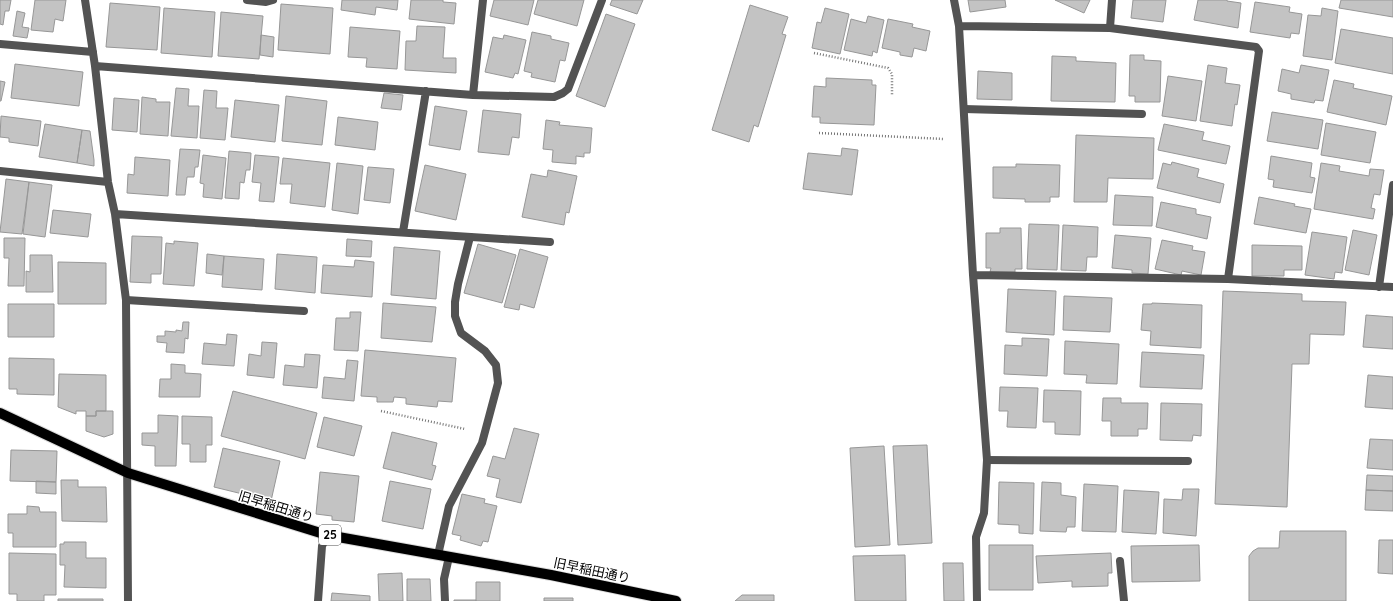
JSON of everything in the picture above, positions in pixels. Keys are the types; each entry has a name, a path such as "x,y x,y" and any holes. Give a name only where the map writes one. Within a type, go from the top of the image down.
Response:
{"main road":[{"name":"旧早稲田通り","path":"0,413 128,473 327,535 551,575 676,601"}],"street":[{"path":"85,0 95,66 108,182 115,214 126,300 128,601"},
{"path":"247,0 266,2 273,0"},
{"path":"473,95 483,0"},
{"path":"95,66 473,95 554,97 568,89 602,0"},
{"path":"954,0 959,26 987,460 984,512 976,536 977,601"},
{"path":"1110,28 1112,0"},
{"path":"959,26 1110,28 1256,46 1258,49 1258,59 1228,279"},
{"path":"0,44 93,52"},
{"path":"403,232 426,91"},
{"path":"964,109 1142,114"},
{"path":"0,171 108,182"},
{"path":"1379,287 1393,185"},
{"path":"115,214 550,242"},
{"path":"438,555 449,506 482,442 498,383 496,365 485,351 461,333 455,316 455,302 458,284 470,237"},
{"path":"974,275 1228,279 1393,287"},
{"path":"126,300 304,311"},
{"path":"987,460 1188,461"},
{"path":"318,601 322,546 327,535"},
{"path":"445,601 444,579 449,557"},
{"path":"1120,561 1124,601"}],"path":[{"path":"814,53 888,68 892,74 892,95"},
{"path":"819,133 966,140"},
{"path":"381,411 485,433"}],"building":[{"path":"0,0 11,0 9,11 5,11 3,25 0,24"},
{"path":"35,0 66,0 63,21 55,19 53,32 31,30"},
{"path":"342,0 398,0 397,10 376,7 375,15 341,10"},
{"path":"411,0 443,0 443,2 456,3 454,24 409,19"},
{"path":"494,0 534,0 528,25 490,16"},
{"path":"538,0 584,0 577,26 534,14"},
{"path":"612,0 643,0 637,14 610,5"},
{"path":"968,0 1005,0 1006,7 970,12"},
{"path":"1055,0 1090,0 1084,13"},
{"path":"1133,0 1166,0 1163,22 1131,18"},
{"path":"1198,0 1227,0 1241,3 1238,28 1194,20"},
{"path":"1341,0 1393,0 1393,17 1339,8"},
{"path":"1255,2 1290,7 1289,12 1302,14 1299,34 1291,33 1290,38 1250,32"},
{"path":"110,3 160,7 157,50 106,47"},
{"path":"281,4 333,8 330,54 278,50"},
{"path":"750,5 788,17 782,34 786,35 758,127 754,125 749,142 712,130"},
{"path":"164,8 215,12 212,57 161,53"},
{"path":"825,8 849,14 840,54 812,48 817,22 821,23"},
{"path":"1322,8 1338,11 1332,60 1303,56 1308,15 1321,16"},
{"path":"17,11 25,13 22,27 29,28 27,38 13,36"},
{"path":"221,12 263,16 259,59 218,56"},
{"path":"606,14 635,24 605,107 576,96"},
{"path":"868,16 884,20 877,53 873,51 872,56 844,50 851,19 866,23"},
{"path":"888,19 913,24 912,27 930,31 926,51 914,48 912,57 900,55 900,52 882,48"},
{"path":"417,26 445,27 443,58 456,58 456,73 405,70 406,41 416,41"},
{"path":"350,27 400,31 397,69 366,67 367,58 348,57"},
{"path":"1341,29 1393,38 1393,74 1335,63"},
{"path":"532,32 551,36 551,39 569,43 565,61 560,60 555,82 531,77 532,73 524,71"},
{"path":"261,35 274,37 273,57 260,55"},
{"path":"504,35 526,40 518,74 515,73 513,78 485,72 493,37 503,39"},
{"path":"1130,55 1144,55 1144,60 1161,61 1160,102 1135,102 1135,96 1129,96"},
{"path":"1052,56 1076,57 1076,61 1116,63 1115,102 1051,101"},
{"path":"15,64 83,72 79,106 11,98"},
{"path":"1208,65 1227,68 1225,83 1240,85 1237,105 1235,104 1232,126 1200,121"},
{"path":"1301,65 1329,70 1323,101 1315,100 1314,103 1291,99 1291,94 1278,91 1282,69 1299,73"},
{"path":"978,71 1012,73 1012,100 977,99"},
{"path":"1168,76 1202,81 1196,121 1162,116"},
{"path":"826,78 872,80 872,85 876,85 874,125 820,123 820,117 812,117 814,86 826,87"},
{"path":"1334,80 1354,84 1353,88 1392,96 1386,125 1327,112"},
{"path":"0,81 5,82 1,101 0,101"},
{"path":"176,88 189,89 188,106 199,106 197,138 171,136"},
{"path":"204,90 217,91 216,108 228,108 225,140 200,138"},
{"path":"384,93 403,95 401,110 381,108"},
{"path":"286,96 327,101 322,145 282,141"},
{"path":"142,97 156,99 156,102 170,102 168,136 140,134"},
{"path":"114,98 139,100 137,132 112,130"},
{"path":"235,100 279,105 275,142 231,137"},
{"path":"435,106 467,111 460,150 429,145"},
{"path":"483,110 521,114 519,138 512,137 509,155 478,152"},
{"path":"1272,112 1323,120 1318,149 1267,141"},
{"path":"1,116 41,121 38,146 9,142 9,138 0,137"},
{"path":"338,117 378,122 375,150 335,145"},
{"path":"546,120 560,122 559,125 592,128 590,153 584,153 584,157 576,156 576,164 552,162 553,150 543,149"},
{"path":"1326,123 1376,132 1370,163 1321,155"},
{"path":"45,124 82,130 77,163 39,157"},
{"path":"1164,124 1204,132 1202,140 1230,146 1226,164 1158,150"},
{"path":"82,130 90,131 94,166 77,163"},
{"path":"1076,135 1154,138 1153,179 1108,178 1107,202 1074,202"},
{"path":"842,148 858,150 852,195 803,189 808,153 841,156"},
{"path":"180,149 200,150 198,167 195,167 194,177 187,177 185,195 176,195"},
{"path":"229,151 251,153 250,170 246,170 244,183 240,182 239,199 225,198"},
{"path":"203,155 226,158 222,199 203,197 204,184 200,183"},
{"path":"255,155 279,157 274,202 259,201 261,183 252,182"},
{"path":"1271,156 1312,163 1310,177 1315,178 1312,193 1273,187 1274,180 1268,179"},
{"path":"135,157 170,160 168,196 127,193 128,174 134,175"},
{"path":"283,158 330,163 325,207 290,203 292,184 280,184"},
{"path":"1172,162 1199,169 1197,177 1224,184 1220,203 1157,188 1163,163 1171,165"},
{"path":"337,163 363,166 358,214 332,210"},
{"path":"1321,163 1340,166 1339,171 1369,176 1370,169 1384,170 1380,195 1374,194 1371,208 1375,209 1373,219 1314,209"},
{"path":"1016,164 1060,165 1059,197 1050,197 1050,202 1025,202 1025,199 993,198 993,167 1016,167"},
{"path":"425,165 466,174 456,220 415,211"},
{"path":"368,167 394,169 390,203 364,200"},
{"path":"548,170 577,176 569,213 566,212 564,225 522,217 531,174 547,177"},
{"path":"6,179 29,182 22,234 0,232"},
{"path":"29,182 52,185 45,237 23,234"},
{"path":"1115,195 1153,197 1152,226 1113,225"},
{"path":"1259,197 1295,204 1294,206 1311,209 1306,233 1254,224"},
{"path":"1161,202 1196,209 1196,214 1211,217 1207,239 1156,227"},
{"path":"53,210 91,214 88,237 50,233"},
{"path":"1029,224 1059,225 1057,270 1027,269"},
{"path":"1063,225 1098,227 1097,257 1087,257 1086,271 1061,270"},
{"path":"1000,228 1021,228 1022,269 1015,269 1015,272 990,272 991,268 986,268 986,233 1000,233"},
{"path":"1353,230 1377,235 1369,275 1345,270"},
{"path":"1312,232 1347,237 1342,273 1335,272 1334,279 1305,275"},
{"path":"1115,235 1151,238 1148,274 1132,273 1132,270 1112,268"},
{"path":"132,236 162,237 161,274 151,274 151,283 130,282"},
{"path":"4,238 25,238 24,286 8,286 9,258 4,258"},
{"path":"347,239 372,241 371,257 346,256"},
{"path":"1162,240 1193,246 1192,250 1205,252 1201,275 1182,271 1181,275 1155,269"},
{"path":"174,241 198,243 194,286 163,284 166,243 174,244"},
{"path":"478,244 516,255 502,303 464,293"},
{"path":"1252,245 1302,246 1302,270 1284,270 1284,276 1252,276"},
{"path":"394,247 440,251 436,299 391,295"},
{"path":"520,249 548,257 534,308 520,304 519,310 504,307"},
{"path":"207,254 224,256 222,275 206,273"},
{"path":"277,254 317,257 315,293 275,289"},
{"path":"30,255 52,255 53,292 26,292 26,271 30,272"},
{"path":"224,256 264,259 262,290 222,287"},
{"path":"355,260 374,262 372,297 321,293 323,265 354,267"},
{"path":"58,262 106,263 106,304 58,304"},
{"path":"1008,289 1056,291 1054,335 1006,332"},
{"path":"1223,291 1302,294 1302,301 1346,302 1344,335 1310,334 1309,364 1292,364 1287,507 1215,504"},
{"path":"1064,296 1112,298 1110,332 1063,330"},
{"path":"383,303 436,307 432,342 381,338"},
{"path":"8,304 54,304 54,337 8,337"},
{"path":"1143,304 1202,305 1201,348 1150,345 1151,331 1141,330"},
{"path":"350,312 361,312 358,351 334,350 336,318 350,318"},
{"path":"1366,315 1393,317 1393,349 1363,347"},
{"path":"183,322 189,322 188,339 185,338 184,353 166,352 167,343 157,342 157,336 165,336 165,331 182,331"},
{"path":"227,334 237,335 234,366 202,364 204,343 226,345"},
{"path":"1022,338 1049,339 1047,376 1004,374 1005,345 1022,346"},
{"path":"1065,341 1119,344 1117,384 1086,383 1087,375 1064,374"},
{"path":"262,342 277,343 274,378 247,375 249,354 261,356"},
{"path":"365,350 456,358 452,402 438,401 437,407 406,404 406,398 394,397 393,402 377,402 377,397 361,396"},
{"path":"1142,352 1204,355 1202,389 1140,387"},
{"path":"305,354 320,355 317,388 283,385 285,365 304,367"},
{"path":"9,358 54,359 54,395 17,394 17,389 9,389"},
{"path":"347,360 358,361 354,401 322,398 324,377 345,379"},
{"path":"171,364 185,365 185,373 201,374 200,397 159,397 160,379 171,379"},
{"path":"59,374 106,375 106,411 96,411 96,416 86,416 86,411 76,411 76,414 58,407"},
{"path":"1368,375 1393,377 1393,409 1365,407"},
{"path":"1000,387 1038,388 1036,428 1007,427 1008,411 999,411"},
{"path":"1044,390 1081,391 1080,435 1055,434 1055,422 1043,422"},
{"path":"233,391 317,413 305,459 221,436"},
{"path":"1103,398 1121,398 1121,403 1148,403 1147,429 1138,429 1138,436 1111,436 1111,421 1102,421"},
{"path":"1161,403 1202,404 1201,436 1193,435 1192,441 1160,440"},
{"path":"96,411 113,411 113,434 104,437 86,431 86,416 96,416"},
{"path":"158,415 178,416 176,466 155,466 155,446 142,445 142,433 158,433"},
{"path":"182,416 212,417 212,445 206,445 206,462 190,462 190,444 182,444"},
{"path":"324,417 362,426 354,456 317,447"},
{"path":"514,428 539,434 521,503 496,497 500,479 487,476 493,456 505,459"},
{"path":"392,432 437,443 432,465 436,466 432,480 383,468"},
{"path":"1370,439 1393,440 1393,470 1367,468"},
{"path":"927,445 932,543 898,545 893,446"},
{"path":"884,446 890,545 855,547 850,448"},
{"path":"223,448 280,461 271,501 214,487"},
{"path":"11,450 57,451 56,482 10,481"},
{"path":"320,472 359,476 354,522 332,520 332,516 316,514"},
{"path":"1367,475 1393,476 1393,491 1366,490"},
{"path":"61,480 78,480 78,487 106,487 107,522 62,521"},
{"path":"36,481 56,482 56,494 36,493"},
{"path":"390,481 431,489 423,529 382,521"},
{"path":"999,482 1034,483 1033,534 1019,533 1019,525 998,524"},
{"path":"1042,482 1061,483 1061,495 1076,497 1075,527 1067,527 1066,532 1040,531"},
{"path":"1084,484 1118,486 1116,532 1082,531"},
{"path":"1183,489 1199,489 1196,536 1163,533 1164,499 1182,500"},
{"path":"1124,490 1159,492 1156,534 1122,532"},
{"path":"1366,490 1393,491 1393,511 1365,510"},
{"path":"462,494 485,499 484,503 497,506 488,542 483,541 481,546 460,540 461,536 452,534"},
{"path":"27,506 39,507 40,512 56,512 56,547 13,547 13,533 8,533 8,514 27,514"},
{"path":"1280,531 1346,531 1346,601 1249,601 1249,556 1258,548 1279,548"},
{"path":"1379,540 1393,540 1393,574 1378,573"},
{"path":"64,542 86,542 86,558 106,558 106,588 64,587 65,565 60,565 60,544 64,544"},
{"path":"989,545 1033,545 1033,590 989,590"},
{"path":"1199,545 1200,581 1132,582 1131,546"},
{"path":"9,553 56,554 56,595 44,595 44,601 17,601 17,594 9,594"},
{"path":"1111,553 1112,573 1108,573 1108,586 1072,587 1072,581 1038,583 1036,556"},
{"path":"905,555 906,601 855,601 853,556"},
{"path":"943,563 963,563 964,601 944,601"},
{"path":"402,573 403,601 379,601 378,574"},
{"path":"407,579 430,579 431,601 407,601"},
{"path":"476,582 500,582 500,601 476,601"},
{"path":"332,593 370,596 370,601 331,601"},
{"path":"742,595 774,595 774,601 735,601"},
{"path":"544,598 573,598 573,601 544,601"},
{"path":"58,599 103,599 103,601 58,601"},
{"path":"476,600 476,601 454,601"}]}
